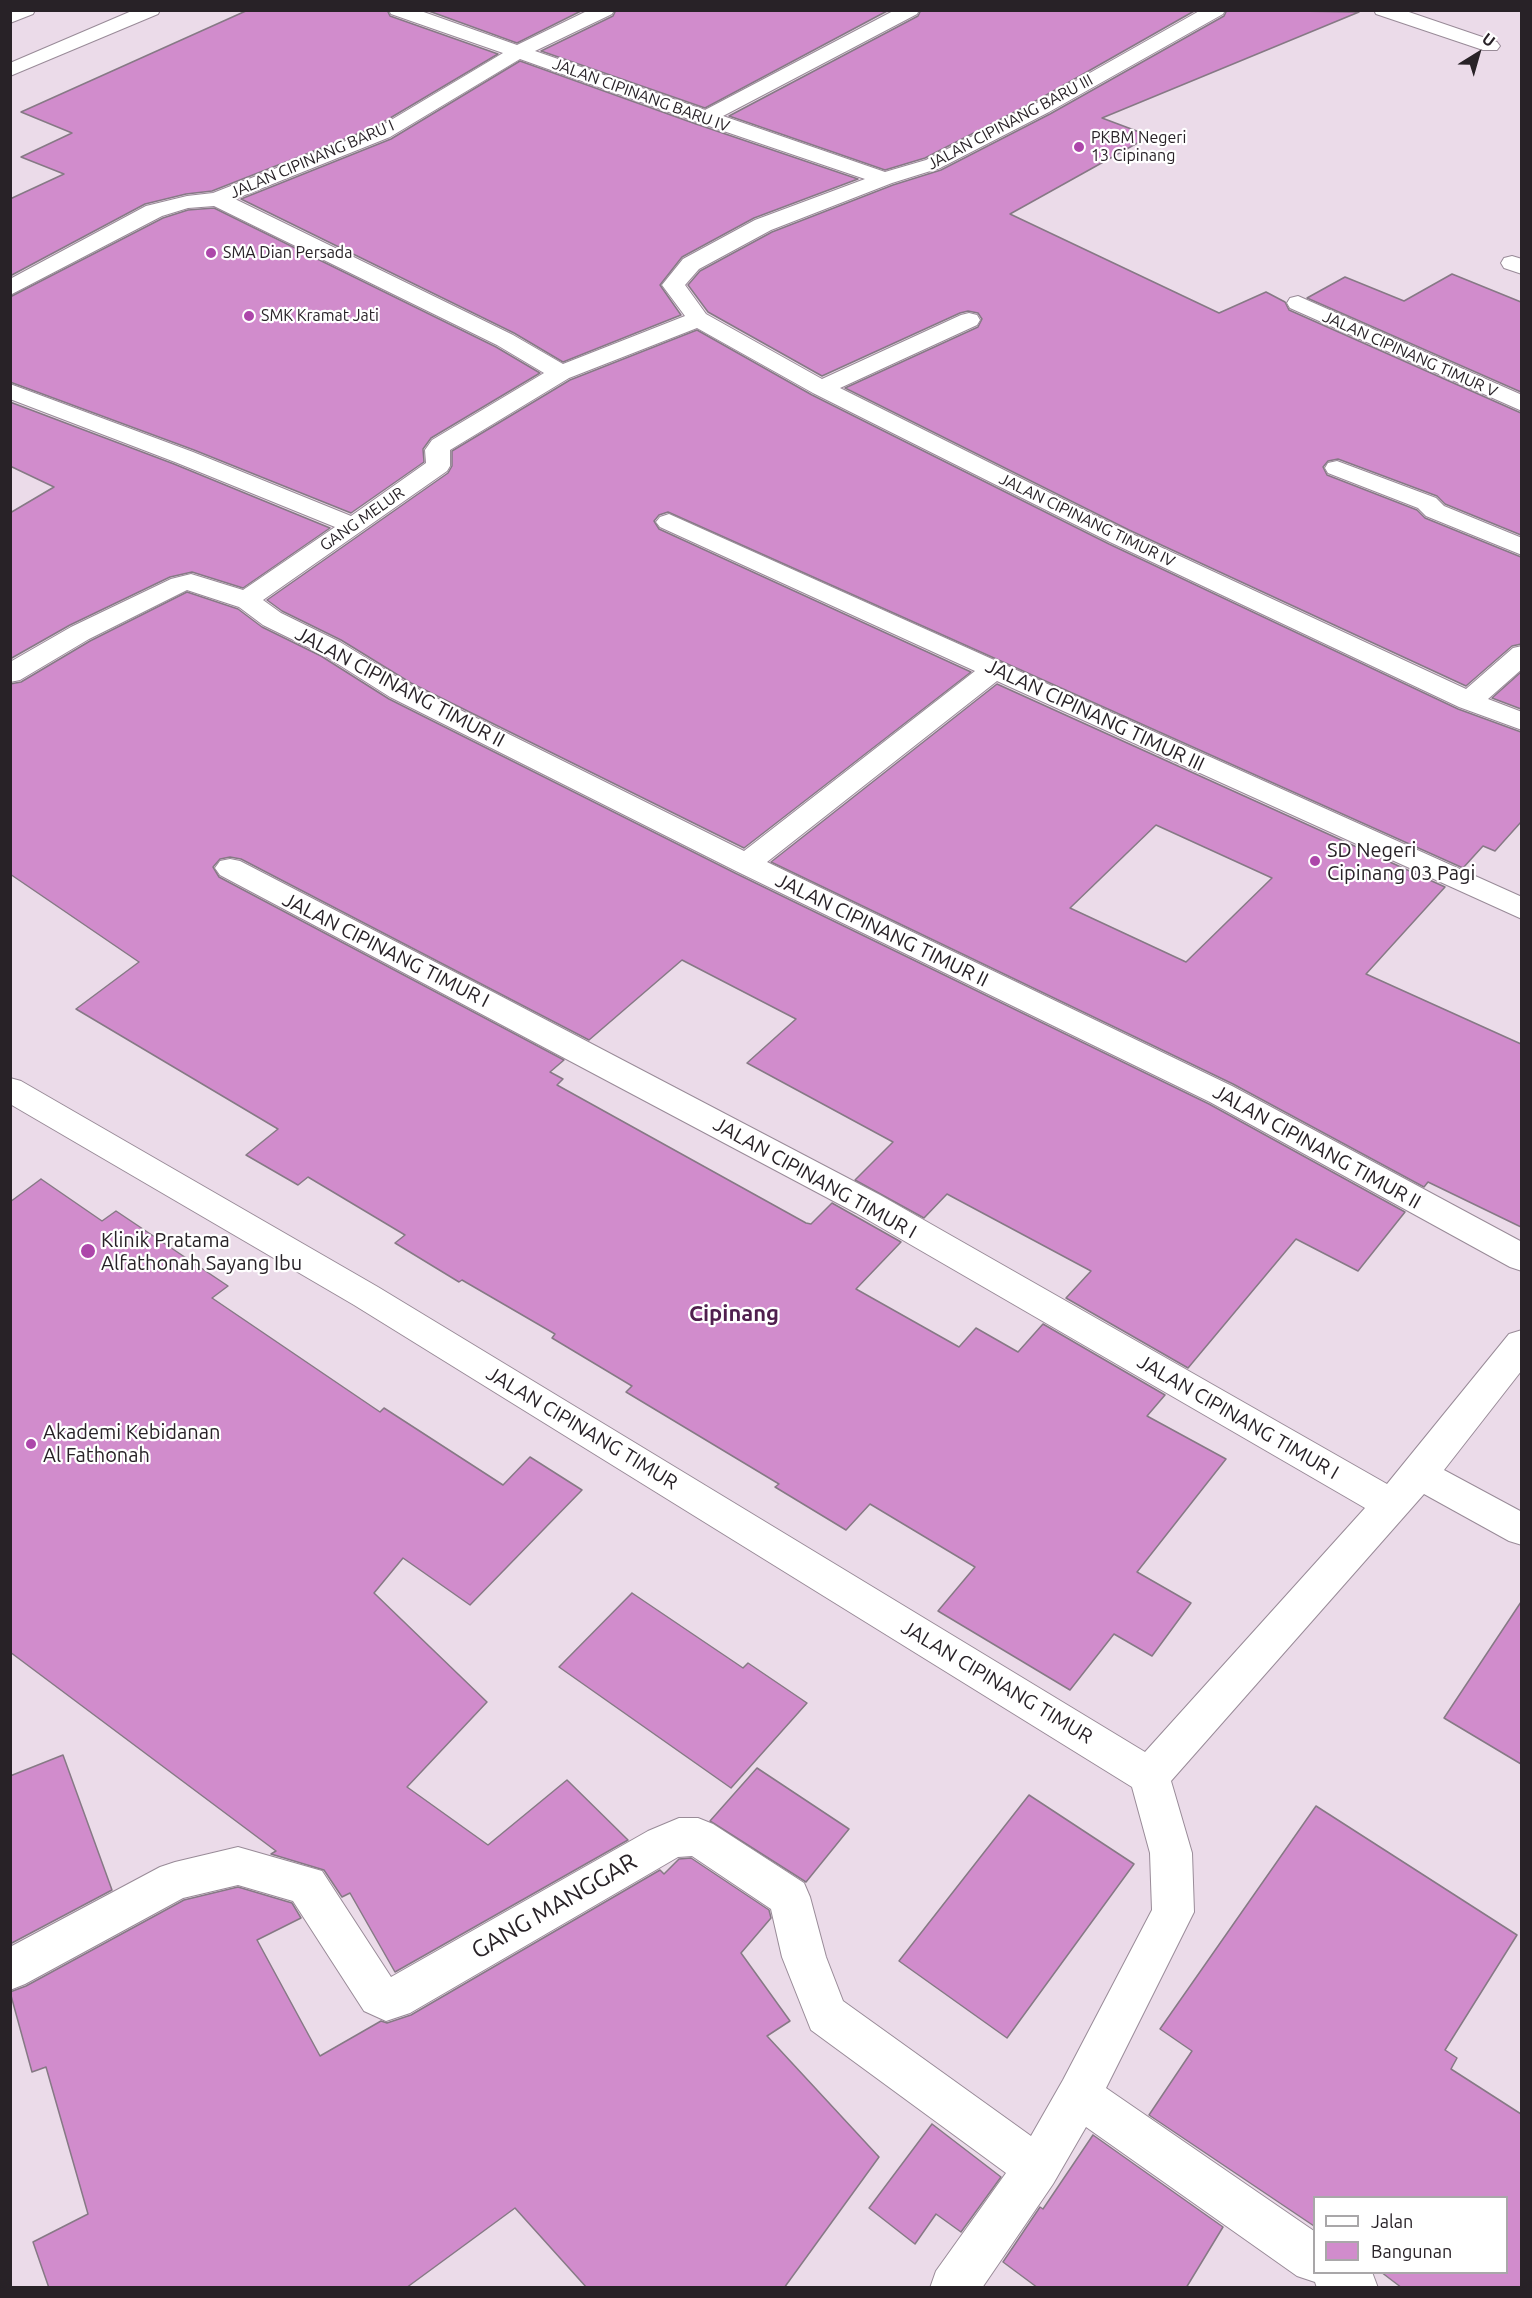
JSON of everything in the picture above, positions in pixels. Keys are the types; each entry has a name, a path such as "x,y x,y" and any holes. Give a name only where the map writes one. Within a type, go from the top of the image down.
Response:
{"street":[{"path":"10,17 26,10"},
{"path":"10,70 152,10"},
{"name":"JALAN CIPINANG BARU IV","path":"398,10 885,179"},
{"name":"JALAN CIPINANG BARU I","path":"10,288 154,211 187,202 217,199 382,133 519,51 605,10"},
{"path":"704,118 910,10"},
{"name":"JALAN CIPINANG BARU III","path":"673,285 691,264 763,225 885,179 933,164 1042,108 1216,10"},
{"path":"1383,10 1490,46"},
{"path":"217,199 505,340 561,373"},
{"name":"JALAN CIPINANG TIMUR IV","path":"673,285 698,319 821,388 1119,537 1469,701 1521,722"},
{"name":"JALAN CIPINANG TIMUR V","path":"1298,303 1521,404"},
{"name":"GANG MELUR","path":"245,599 438,466 437,450 441,445 561,373 698,319"},
{"path":"821,388 969,320"},
{"path":"10,391 184,456 352,525"},
{"path":"1337,468 1427,503 1436,511 1521,547"},
{"name":"JALAN CIPINANG TIMUR III","path":"669,522 1521,909"},
{"path":"10,674 80,633 180,584 191,582 238,599 245,599"},
{"name":"JALAN CIPINANG TIMUR II","path":"245,599 272,619 331,648 400,692 746,864 1221,1094 1521,1258"},
{"path":"1469,701 1521,654"},
{"path":"746,864 995,669"},
{"name":"JALAN CIPINANG TIMUR I","path":"230,868 868,1204 1391,1505"},
{"name":"JALAN CIPINANG TIMUR","path":"10,1089 366,1296 1149,1776"},
{"path":"953,2288 1037,2169 1079,2096 1173,1912 1171,1853 1149,1776 1419,1474 1521,1344"},
{"path":"1419,1474 1521,1530"},
{"name":"GANG MANGGAR","path":"10,1970 175,1881 238,1866 308,1885 379,1996 386,2000 395,1998 663,1844 679,1837 698,1837 789,1897 804,1957 826,2015 1037,2169"},
{"path":"1079,2096 1313,2258"},
{"path":"1337,2274 1355,2288"}],"building":[{"path":"248,10 387,10 390,16 498,54 375,127 212,191 186,194 145,204 10,276 10,199 64,174 21,157 72,133 21,112"},
{"path":"426,10 583,10 517,43"},
{"path":"616,10 889,10 705,108 541,51 613,16"},
{"path":"921,10 1196,10 1034,102 925,158 885,170 729,116 918,16"},
{"path":"1227,10 1359,12 1102,118 1150,136 1010,214 1219,313 1266,292 1285,302 1289,310 1521,413 1521,535 1445,504 1437,496 1338,459 1328,461 1323,467 1327,475 1417,510 1425,518 1521,557 1521,644 1512,646 1466,686 1129,530 845,388 978,327 982,319 978,313 968,311 960,313 822,376 708,312 688,285 700,271 772,232 893,185 941,170 1050,114 1224,16"},
{"path":"520,61 858,179 754,218 682,257 660,285 681,315 563,362 514,333 241,199 391,139"},
{"path":"214,208 496,347 540,373 431,438 423,449 424,462 351,513 194,450 10,382 10,297 163,218 188,210"},
{"path":"1452,274 1521,302 1521,392 1307,298 1345,277 1404,301"},
{"path":"697,330 812,395 1109,544 1458,709 1521,732 1521,822 1495,851 1483,846 1463,868 668,512 659,515 654,521 659,529 971,672 744,848 411,683 341,640 282,611 267,600 448,473 452,466 452,451 570,380"},
{"path":"10,402 174,464 330,528 243,588 192,572 170,577 70,625 10,659 10,513 54,487 10,466"},
{"path":"187,592 238,609 262,627 321,656 389,699 735,873 1209,1104 1405,1212 1358,1271 1296,1239 1188,1368 1066,1298 1091,1271 947,1194 924,1218 855,1180 893,1142 747,1063 796,1019 682,960 589,1040 241,859 230,857 220,859 213,867 219,877 564,1060 550,1072 563,1079 557,1085 806,1223 811,1224 832,1203 901,1242 856,1289 959,1347 976,1328 1018,1352 1043,1324 1165,1395 1147,1416 1226,1459 1137,1572 1191,1603 1152,1656 1114,1634 1070,1690 938,1611 975,1567 870,1504 846,1530 775,1487 779,1484 626,1392 632,1386 552,1338 555,1334 462,1280 459,1282 395,1243 405,1235 308,1177 298,1185 246,1155 278,1129 76,1009 139,962 10,874 10,684 21,682 90,641"},
{"path":"1521,672 1521,709 1492,698"},
{"path":"997,684 1445,887 1366,974 1521,1044 1521,1227 1428,1182 1424,1187 1233,1084 771,862","holes":["1156,825 1272,878 1186,962 1070,908"]},
{"path":"41,1179 102,1221 116,1211 228,1286 212,1298 380,1412 384,1408 503,1485 530,1457 582,1490 470,1605 403,1558 374,1593 487,1702 407,1787 488,1845 567,1780 628,1840 395,1972 350,1893 342,1897 324,1870 271,1854 276,1851 10,1652 10,1202"},
{"path":"632,1593 743,1668 748,1663 807,1703 731,1788 559,1667"},
{"path":"1521,1602 1521,1764 1444,1718"},
{"path":"63,1755 112,1890 10,1944 10,1776"},
{"path":"757,1768 849,1829 806,1882 710,1821"},
{"path":"1029,1795 1134,1864 1007,2038 899,1961"},
{"path":"1316,1806 1517,1935 1445,2050 1457,2058 1451,2069 1521,2114 1521,2288 1402,2288 1384,2274 1508,2274 1508,2196 1313,2196 1313,2225 1149,2115 1192,2051 1160,2029"},
{"path":"691,1858 769,1910 771,1918 741,1953 790,2021 767,2036 879,2157 784,2288 587,2288 515,2208 406,2288 49,2288 33,2242 88,2214 46,2067 32,2072 10,1992 26,1986 184,1900 238,1887 292,1903 301,1918 257,1940 320,2056 381,2021 387,2023 411,2015 660,1870 664,1874 679,1859"},
{"path":"932,2124 1001,2177 961,2232 936,2214 915,2244 869,2208"},
{"path":"1093,2135 1223,2227 1186,2288 1038,2288 1003,2262 1040,2207 1043,2209"}],"place":[{"name":"PKBM Negeri 13 Cipinang","path":"1079,147"},
{"name":"SMA Dian Persada","path":"211,253"},
{"name":"SMK Kramat Jati","path":"249,316"},
{"name":"SD Negeri Cipinang 03 Pagi","path":"1315,861"},
{"name":"Klinik Pratama Alfathonah Sayang Ibu","path":"88,1251"},
{"name":"Akademi Kebidanan Al Fathonah","path":"31,1444"}],"district":[{"name":"Cipinang","path":"734,1314"}]}
